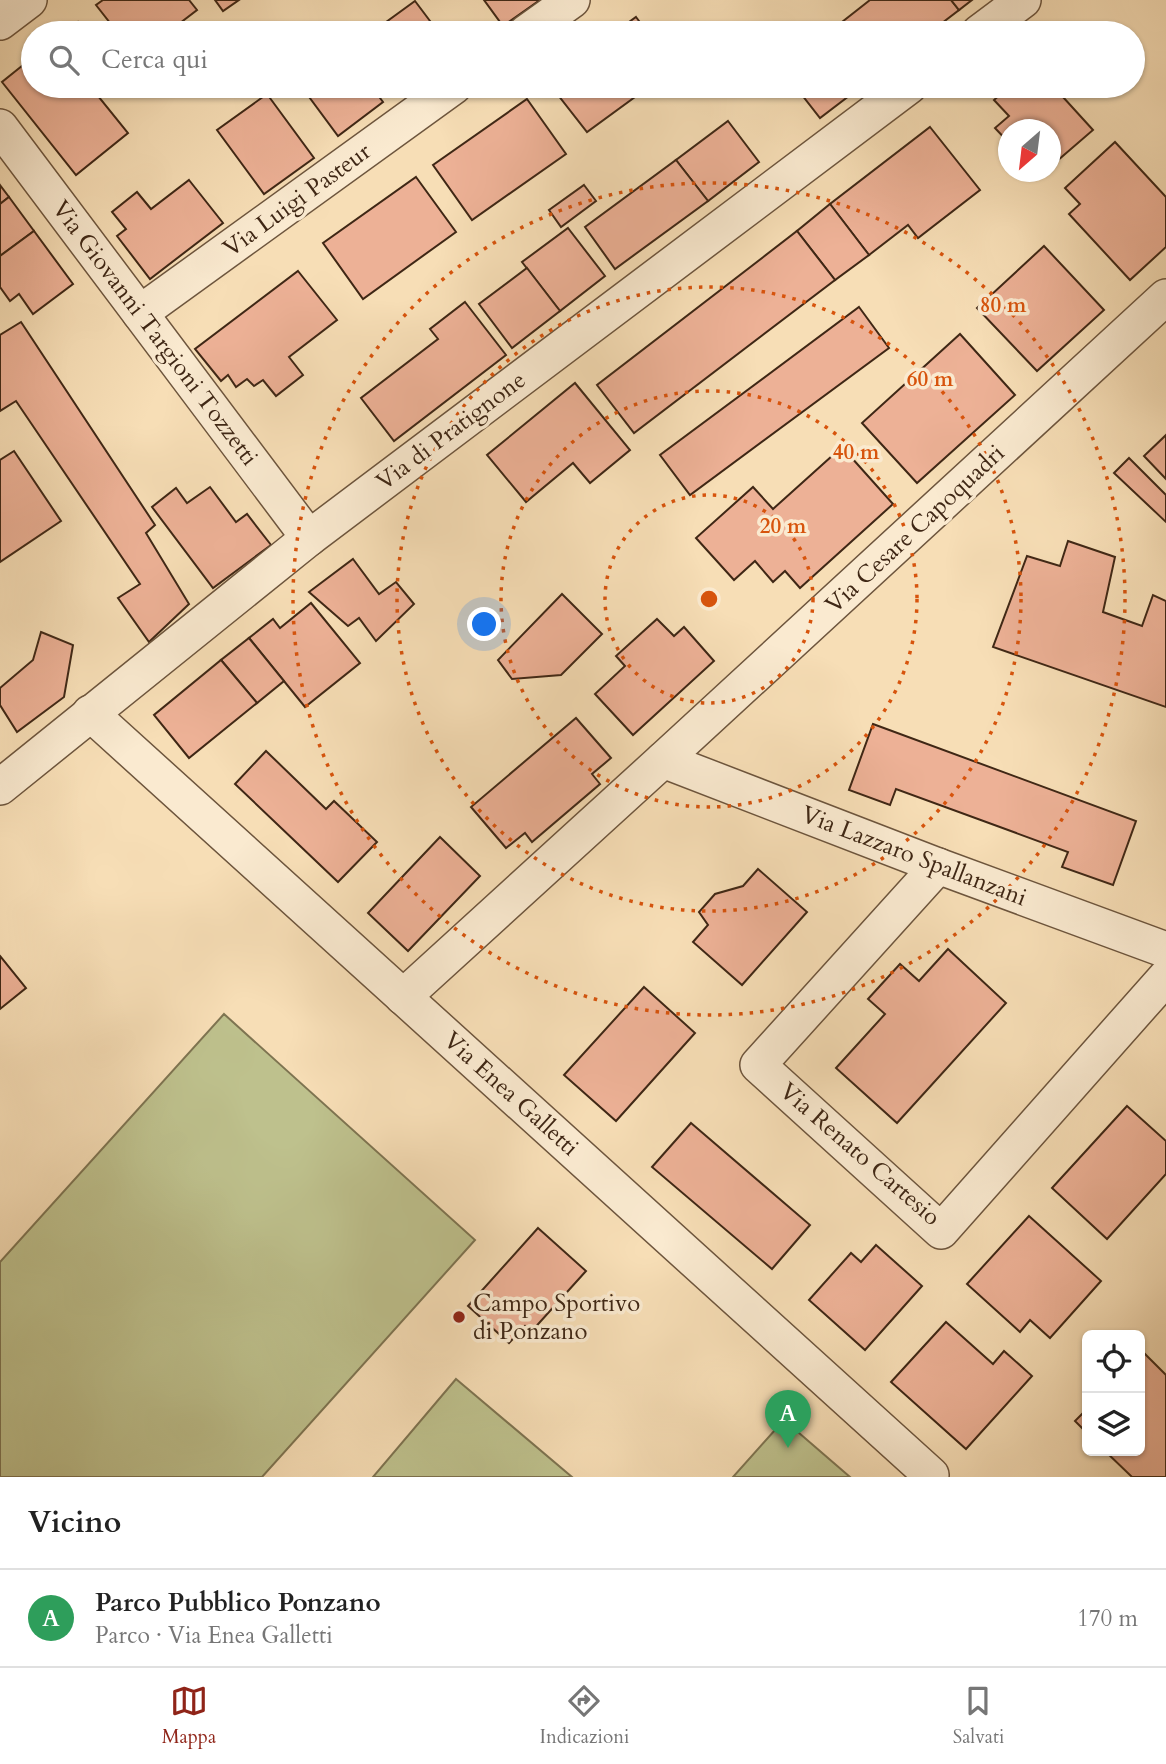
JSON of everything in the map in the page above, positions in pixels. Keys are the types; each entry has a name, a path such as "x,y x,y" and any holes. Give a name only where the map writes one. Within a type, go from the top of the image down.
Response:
{"street":[{"path":"0,22 29,0"},
{"path":"543,21 572,0"},
{"path":"995,21 1023,0"},
{"name":"Via Luigi Pasteur","path":"140,313 437,98"},
{"name":"Via di Pratignone","path":"0,787 309,538 893,98"},
{"name":"Via Giovanni Targioni Tozzetti","path":"0,127 309,538"},
{"name":"Via Cesare Capoquadri","path":"403,997 1165,300"},
{"name":"Via Enea Galletti","path":"90,713 931,1475"},
{"name":"Via Lazzaro Spallanzani","path":"663,760 1166,950"},
{"name":"Via Renato Cartesio","path":"938,866 758,1065 942,1231 1166,977"}],"green space":[{"path":"224,1014 475,1240 262,1477 0,1477 0,1262"},
{"path":"456,1379 572,1477 373,1477"},
{"path":"784,1420 850,1477 733,1477"}],"building":[{"path":"103,0 189,0 197,10 183,21 109,21 96,5"},
{"path":"215,0 239,0 223,11"},
{"path":"484,0 540,0 510,21 499,21"},
{"path":"870,0 951,0 959,10 945,21 843,21"},
{"path":"951,0 972,0 959,10"},
{"path":"415,1 430,21 388,21"},
{"path":"21,67 21,98 100,98 128,133 76,175 2,82"},
{"path":"261,98 270,98 314,158 264,194 217,130"},
{"path":"310,98 380,98 383,102 338,136"},
{"path":"560,98 634,98 587,132"},
{"path":"804,98 846,98 820,118"},
{"path":"996,98 1064,98 1093,130 1061,158 1061,119 1006,119 1009,116 994,100"},
{"path":"527,99 566,154 472,220 433,165"},
{"path":"728,121 759,162 708,201 676,160"},
{"path":"930,127 980,190 918,238 908,225 869,255 830,204"},
{"path":"1115,142 1166,197 1166,247 1130,280 1069,214 1080,204 1065,188"},
{"path":"676,160 708,201 615,269 585,227"},
{"path":"416,177 456,232 363,299 323,243"},
{"path":"189,180 223,223 150,279 117,236 126,229 112,212 137,192 151,209"},
{"path":"0,185 9,197 0,204"},
{"path":"584,185 596,201 561,227 549,210"},
{"path":"9,197 34,231 0,256 0,204"},
{"path":"830,204 869,255 835,280 797,231"},
{"path":"568,228 605,276 560,311 522,262"},
{"path":"34,231 73,284 33,314 19,294 10,301 0,287 0,256"},
{"path":"797,231 835,280 634,433 597,385"},
{"path":"1044,246 1104,310 1037,371 977,308"},
{"path":"527,268 560,311 512,348 479,304"},
{"path":"298,271 337,320 289,357 303,375 276,396 263,380 254,386 247,379 236,387 228,375 221,381 195,349"},
{"path":"465,302 506,355 394,441 361,398 438,339 430,329"},
{"path":"859,307 889,348 690,495 660,455"},
{"path":"21,322 155,525 146,533 189,604 149,642 118,598 140,584 16,401 0,411 0,335"},
{"path":"960,334 1015,395 917,483 862,423"},
{"path":"575,383 630,450 590,483 573,463 526,502 487,455"},
{"path":"1166,435 1166,479 1144,456"},
{"path":"842,447 893,504 800,588 785,571 773,582 755,561 734,580 696,538 753,487 773,509"},
{"path":"14,451 61,521 0,562 0,460"},
{"path":"1129,458 1166,495 1166,522 1114,473"},
{"path":"210,487 236,522 247,514 271,545 213,588 152,507 176,488 187,503"},
{"path":"1068,541 1115,557 1103,612 1142,626 1153,595 1166,601 1166,707 993,647 1027,556 1060,566"},
{"path":"353,559 379,594 396,582 414,604 376,641 359,618 348,626 309,592"},
{"path":"562,594 602,634 561,675 512,679 498,660"},
{"path":"311,603 360,663 305,707 249,638 273,619 280,628"},
{"path":"657,619 674,636 684,627 714,661 633,735 595,694 625,666 616,656"},
{"path":"41,632 73,645 64,697 17,732 0,705 0,688 33,660"},
{"path":"249,638 284,681 257,703 221,660"},
{"path":"221,660 257,703 189,758 154,715"},
{"path":"576,718 611,758 592,774 600,784 532,842 525,833 506,848 471,807"},
{"path":"873,724 1136,821 1113,885 1062,867 1068,852 896,789 890,805 849,790"},
{"path":"266,751 326,809 334,801 377,842 338,882 235,784"},
{"path":"440,837 480,876 408,951 368,913"},
{"path":"758,869 807,912 742,985 693,942 708,925 699,912 715,894 743,886"},
{"path":"948,949 1006,1003 897,1123 836,1068 885,1014 868,999 900,964 919,981"},
{"path":"0,956 26,988 0,1009"},
{"path":"644,987 695,1033 616,1121 564,1075"},
{"path":"1127,1106 1166,1141 1166,1174 1107,1239 1052,1188"},
{"path":"691,1123 810,1225 772,1269 652,1167"},
{"path":"1029,1216 1101,1281 1050,1338 1030,1320 1020,1332 967,1284"},
{"path":"538,1228 586,1271 531,1332 525,1326 509,1343 468,1306"},
{"path":"876,1245 922,1286 865,1350 809,1300 851,1253 861,1262"},
{"path":"946,1322 993,1364 1004,1351 1032,1376 966,1449 891,1382"},
{"path":"1145,1354 1166,1375 1166,1477 1132,1477 1110,1456 1145,1456"},
{"path":"1082,1414 1082,1428 1075,1421"}],"place":[{"name":"Campo Sportivo di Ponzano","path":"459,1317"},
{"name":"Parco Pubblico Ponzano","path":"788,1448"}]}
